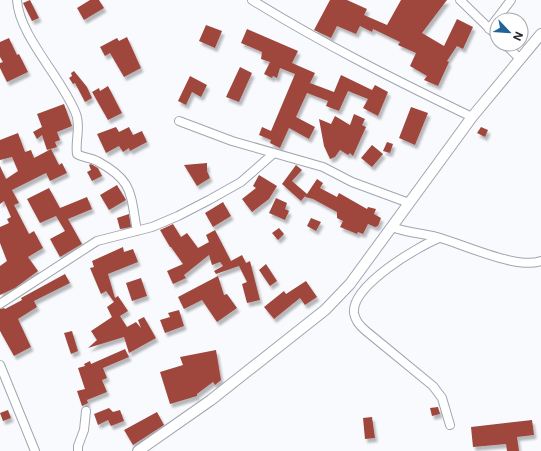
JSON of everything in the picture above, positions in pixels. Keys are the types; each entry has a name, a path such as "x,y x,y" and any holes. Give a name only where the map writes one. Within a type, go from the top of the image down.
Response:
{"street":[{"path":"17,0 20,18 25,28 76,113 78,120 76,144 77,154 98,161 125,181 129,187 137,231"},
{"path":"252,0 290,24 342,52 472,117"},
{"path":"460,0 489,28"},
{"path":"502,12 511,0"},
{"path":"138,451 211,400 325,310 350,284 472,117 541,34"},
{"path":"513,52 520,59"},
{"path":"180,121 232,141 322,167 352,182 409,204"},
{"path":"0,304 97,241 152,227 209,200 241,182 274,153"},
{"path":"392,227 403,232 439,238 509,259 533,264 541,261"},
{"path":"439,238 423,244 379,276 357,300 354,313 366,331 433,386 442,398 450,425"},
{"path":"0,365 35,451"},
{"path":"78,451 78,446 84,430 86,411"}],"building":[{"path":"30,0 39,18 32,21 23,3"},
{"path":"90,0 99,0 104,8 84,20 77,8"},
{"path":"330,0 347,0 367,9 364,15 387,25 401,0 447,0 422,33 444,46 457,19 473,27 463,49 457,46 447,61 449,62 438,86 424,80 427,76 410,66 416,53 398,45 400,42 373,29 372,32 360,26 356,34 337,26 331,38 314,30"},
{"path":"206,25 222,31 215,48 199,41"},
{"path":"247,29 298,51 292,63 315,73 310,83 334,92 341,75 372,90 375,85 388,92 378,116 363,108 368,99 348,91 339,111 326,106 328,101 307,93 296,117 315,127 309,139 289,128 280,148 270,143 271,140 259,135 262,127 271,131 295,74 280,68 277,78 273,76 272,78 264,74 270,62 261,59 262,52 241,43"},
{"path":"127,37 141,68 124,77 110,53 105,56 100,47 117,38 119,41"},
{"path":"9,38 17,55 19,54 28,72 7,82 0,68 0,63 3,62 0,57 0,42"},
{"path":"240,67 252,73 239,102 226,97"},
{"path":"74,71 87,87 92,98 85,102 75,83 73,84 69,78 72,76 71,73"},
{"path":"190,76 207,85 201,97 192,92 186,105 178,101"},
{"path":"108,86 122,113 108,120 92,92 99,88 100,91"},
{"path":"64,104 72,126 57,132 60,140 55,142 57,147 47,150 42,135 37,139 33,132 42,127 37,114"},
{"path":"411,107 428,113 415,145 399,138"},
{"path":"354,114 365,119 362,125 366,127 353,156 350,153 348,155 340,150 335,157 330,159 324,146 319,119 331,124 335,116 350,125"},
{"path":"116,127 119,132 129,127 133,135 142,131 147,142 130,151 129,148 123,152 119,146 106,153 97,134"},
{"path":"481,127 488,130 485,137 477,133"},
{"path":"18,133 25,152 31,150 34,158 51,149 59,165 62,163 67,173 50,181 46,173 12,190 19,203 14,205 29,234 34,231 43,248 28,257 38,271 15,288 0,295 0,266 7,261 0,243 0,227 9,223 7,219 11,217 4,201 0,204 0,166 6,179 18,171 12,157 0,160 0,140"},
{"path":"387,142 393,144 390,153 383,151"},
{"path":"372,145 383,154 372,167 361,158"},
{"path":"207,163 207,171 210,178 197,186 184,165"},
{"path":"91,164 98,168 102,176 92,181 87,172 91,170 89,165"},
{"path":"296,165 302,170 292,181 307,194 317,179 323,183 320,188 337,197 339,193 367,209 368,207 376,209 374,214 381,218 378,226 375,227 368,224 363,234 358,232 357,234 340,227 343,221 337,218 337,212 313,199 305,197 306,195 301,201 282,184"},
{"path":"259,175 277,186 269,199 252,212 242,199 256,188 253,186"},
{"path":"117,185 126,200 109,210 100,195"},
{"path":"49,188 60,208 87,197 92,209 68,219 82,244 60,257 50,239 65,231 56,216 40,223 27,199"},
{"path":"276,198 287,203 285,209 289,211 285,220 269,213"},
{"path":"223,202 231,216 213,227 205,213"},
{"path":"129,214 131,227 120,229 117,218"},
{"path":"311,218 321,222 316,231 307,226"},
{"path":"173,224 181,237 187,233 198,248 209,242 206,235 215,230 231,261 242,255 246,263 250,261 260,300 247,303 242,284 247,282 239,266 216,274 214,271 223,266 220,262 212,265 209,255 184,275 186,278 173,284 167,271 183,264 170,247 160,230"},
{"path":"279,228 284,234 278,240 272,233"},
{"path":"123,247 124,252 133,249 138,262 108,274 115,298 118,296 128,311 120,316 127,327 136,322 141,328 138,320 144,317 156,338 129,353 124,337 88,348 97,340 91,331 112,317 107,307 114,302 106,291 101,294 90,268 94,267 92,261"},
{"path":"266,264 277,281 270,286 259,270"},
{"path":"65,274 70,283 34,301 37,307 18,319 31,347 14,356 0,331 0,309 5,309 22,300 21,298"},
{"path":"218,276 224,295 227,294 237,308 217,322 202,300 184,309 178,297"},
{"path":"141,278 147,296 132,301 126,283"},
{"path":"306,281 317,297 305,305 300,298 274,319 264,307 284,291 286,294"},
{"path":"179,310 184,326 165,333 160,320 170,317 168,313"},
{"path":"72,331 78,351 71,354 64,333"},
{"path":"125,349 129,357 103,368 107,378 102,380 107,392 87,400 88,403 82,406 77,391 85,389 78,368 85,366 84,364 90,361 91,364"},
{"path":"216,350 221,380 215,385 213,382 197,394 197,396 170,404 160,372 183,365 180,357"},
{"path":"438,407 440,414 432,416 430,408"},
{"path":"109,408 113,412 120,410 124,421 111,426 108,420 98,425 94,414"},
{"path":"8,410 11,418 3,421 0,413"},
{"path":"157,412 164,425 133,445 124,430"},
{"path":"372,417 375,438 365,439 363,418"},
{"path":"532,420 534,435 517,437 519,451 507,451 506,444 473,447 471,427"}]}
